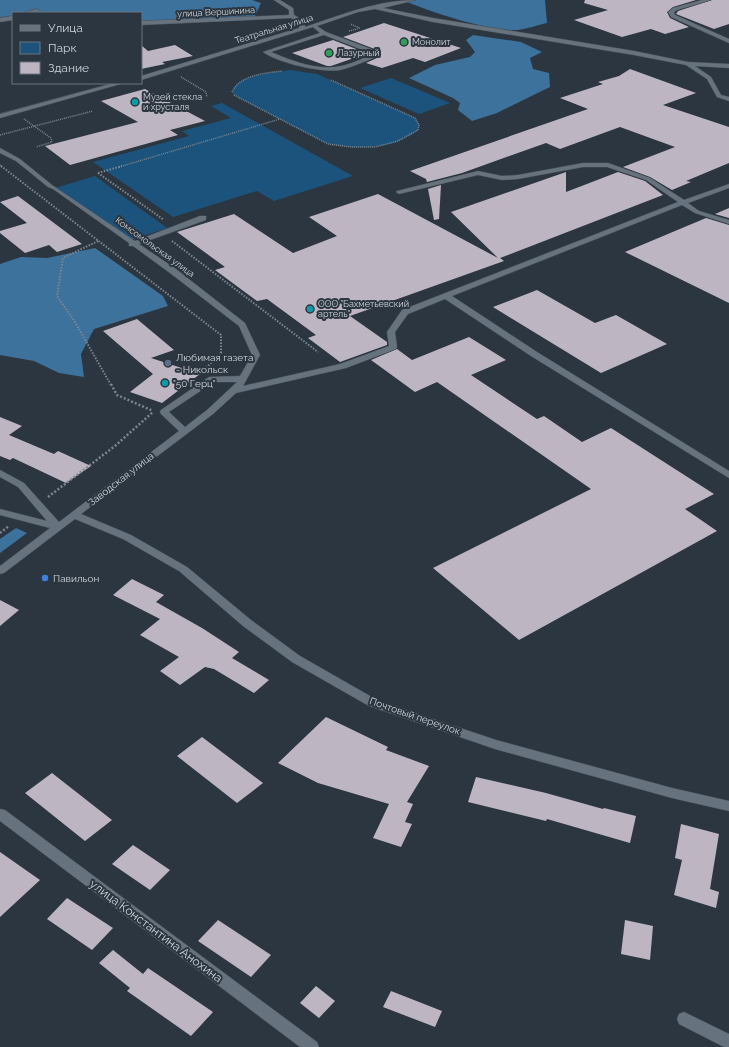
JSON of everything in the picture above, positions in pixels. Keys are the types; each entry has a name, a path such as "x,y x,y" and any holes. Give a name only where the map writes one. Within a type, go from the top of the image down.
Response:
{"street":[{"path":"278,0 291,9 292,16 302,22 302,29"},
{"name":"Театральная улица","path":"142,78 373,7 412,0"},
{"path":"708,0 675,9 671,12 673,16 680,20 729,41"},
{"path":"373,7 432,20 634,53 688,64 729,66"},
{"name":"улица Вершинина","path":"142,23 292,16"},
{"path":"0,20 12,18"},
{"path":"314,26 333,36 376,52 376,55 340,68 315,67 280,58 266,52 324,32"},
{"path":"688,64 709,78 720,96 729,99"},
{"path":"0,116 117,84"},
{"name":"Комсомольская улица","path":"0,150 18,160 50,186 61,192 132,244 173,271 242,325 256,355 242,382"},
{"path":"399,192 478,173 502,178 518,177 583,165 608,165 648,179 697,212 729,222"},
{"path":"233,392 343,366 393,347 391,332 406,312 682,203 729,186"},
{"path":"132,244 203,218"},
{"path":"446,296 534,354 729,475"},
{"path":"184,430 164,412 212,379 242,382"},
{"name":"Заводская улица","path":"0,571 184,430 210,412 242,382"},
{"path":"0,473 21,485 58,528"},
{"path":"0,512 58,528"},
{"name":"Почтовый переулок","path":"74,515 127,537 183,569 247,623 296,659 373,703 495,744 672,793 729,806"},
{"name":"улица Константина Анохина","path":"0,814 312,1047"},
{"path":"684,1019 729,1042"}],"path":[{"path":"333,36 360,28 335,18"},
{"path":"168,70 206,92 208,97"},
{"path":"232,92 236,84 246,79 272,72 284,71"},
{"path":"234,95 328,144 344,148 364,148 386,144 411,136 418,130 419,124 415,118 331,80"},
{"path":"0,135 93,111"},
{"path":"14,112 51,138 52,142 36,147"},
{"path":"175,228 98,173 280,119"},
{"path":"0,165 221,335 221,352 205,369"},
{"path":"162,233 318,352"},
{"path":"98,241 63,258 57,296 75,322 117,395 153,412"},
{"path":"38,504 90,466 158,408"},
{"path":"0,533 21,517"}],"green space":[{"path":"290,70 317,74 415,118 419,125 418,130 408,137 398,141 375,147 351,147 328,144 234,95 232,92 235,86 248,78 266,73"},
{"path":"391,78 450,103 419,114 360,88"},
{"path":"222,103 353,176 274,201 257,191 173,217 93,162 189,136 182,131 231,118 211,106"},
{"path":"95,176 167,228 128,241 55,188"}],"shaded area":[{"path":"0,0 252,0 261,3 255,16 241,20 142,23 142,12 12,12 12,19 0,19"},
{"path":"413,0 545,0 547,23 517,30 491,28 446,16 407,2"},
{"path":"473,35 521,42 542,52 530,58 533,69 549,73 550,87 497,113 472,121 458,110 460,103 453,98 409,78 435,65 470,57 475,52 466,40"},
{"path":"95,248 163,296 168,306 94,329 81,354 84,377 59,373 34,361 0,355 0,264 21,257 47,258"},
{"path":"16,528 27,533 0,553 0,539"}],"building":[{"path":"585,0 696,0 673,7 667,12 670,18 689,27 665,34 651,29 622,37 574,20 608,10 584,3"},
{"path":"712,0 729,0 729,24 714,29 676,14 678,11"},
{"name":"Монолит","path":"384,23 461,48 425,62 413,58 382,68 366,63 379,57 380,51 343,37"},
{"name":"Лазурный","path":"333,40 369,54 357,59 354,58 327,66 292,53"},
{"path":"175,45 193,56 162,62 165,64 142,69 142,46 148,51"},
{"path":"630,69 696,93 663,105 729,127 729,163 686,181 691,182 672,190 650,177 623,167 675,147 620,127 560,149 546,143 462,173 427,182 426,179 410,171 588,109 560,98 603,84 598,82 619,76"},
{"path":"145,89 205,121 170,130 178,135 70,165 45,146 138,122 101,101"},
{"path":"566,172 566,192 618,172 645,181 663,195 500,258 504,261 350,316 387,342 387,345 340,362 308,338 316,335 267,299 257,301 215,270 225,267 177,232 234,214 293,253 337,236 309,217 378,194 498,258 451,212"},
{"path":"441,185 439,219 434,220 428,189"},
{"path":"18,196 82,244 57,252 49,245 25,253 0,233 0,231 27,223 0,202"},
{"path":"729,208 729,218 715,214"},
{"path":"706,218 729,225 729,303 625,252"},
{"path":"537,290 595,323 616,315 667,344 601,373 493,307"},
{"path":"137,319 174,350 151,358 200,374 162,403 130,392 153,374 103,331"},
{"path":"469,337 506,360 471,375 537,419 544,416 582,442 611,428 714,494 685,509 717,531 519,640 433,568 591,489 437,382 415,392 371,360 397,349 412,360"},
{"path":"0,417 22,426 9,435 54,454 58,451 91,466 66,483 13,458 10,460 0,456"},
{"path":"132,579 164,595 156,602 202,628 239,652 232,658 269,680 254,693 214,669 205,667 180,685 160,671 179,657 140,635 160,619 113,595"},
{"path":"0,600 19,610 0,626"},
{"path":"326,717 388,747 386,750 429,766 407,802 413,804 405,822 412,824 401,847 373,838 389,804 318,783 278,763"},
{"path":"202,737 263,783 237,803 177,756"},
{"path":"52,773 112,820 85,841 25,793"},
{"path":"476,777 636,816 630,843 547,819 546,821 468,802"},
{"path":"681,824 719,834 710,889 719,892 716,908 674,895 682,860 675,858"},
{"path":"133,845 170,870 150,890 112,864"},
{"path":"0,852 40,880 0,917"},
{"path":"67,898 113,928 92,950 47,919"},
{"path":"218,920 271,955 251,977 198,941"},
{"path":"625,920 653,926 650,960 621,954"},
{"path":"113,950 143,974 148,968 213,1012 191,1036 127,991 130,988 99,963"},
{"path":"316,986 335,1001 319,1018 300,1003"},
{"path":"391,991 442,1011 435,1027 383,1007"}],"place":[{"name":"Монолит","path":"404,42"},
{"name":"Лазурный","path":"329,53"},
{"name":"Музей стекла и хрусталя","path":"135,102"},
{"name":"ООО \"Бахметьевский артель\"","path":"310,309"},
{"name":"Любимая газета - Никольск","path":"168,363"},
{"name":"\"50 Герц\"","path":"165,383"},
{"name":"Павильон","path":"45,578"}]}
